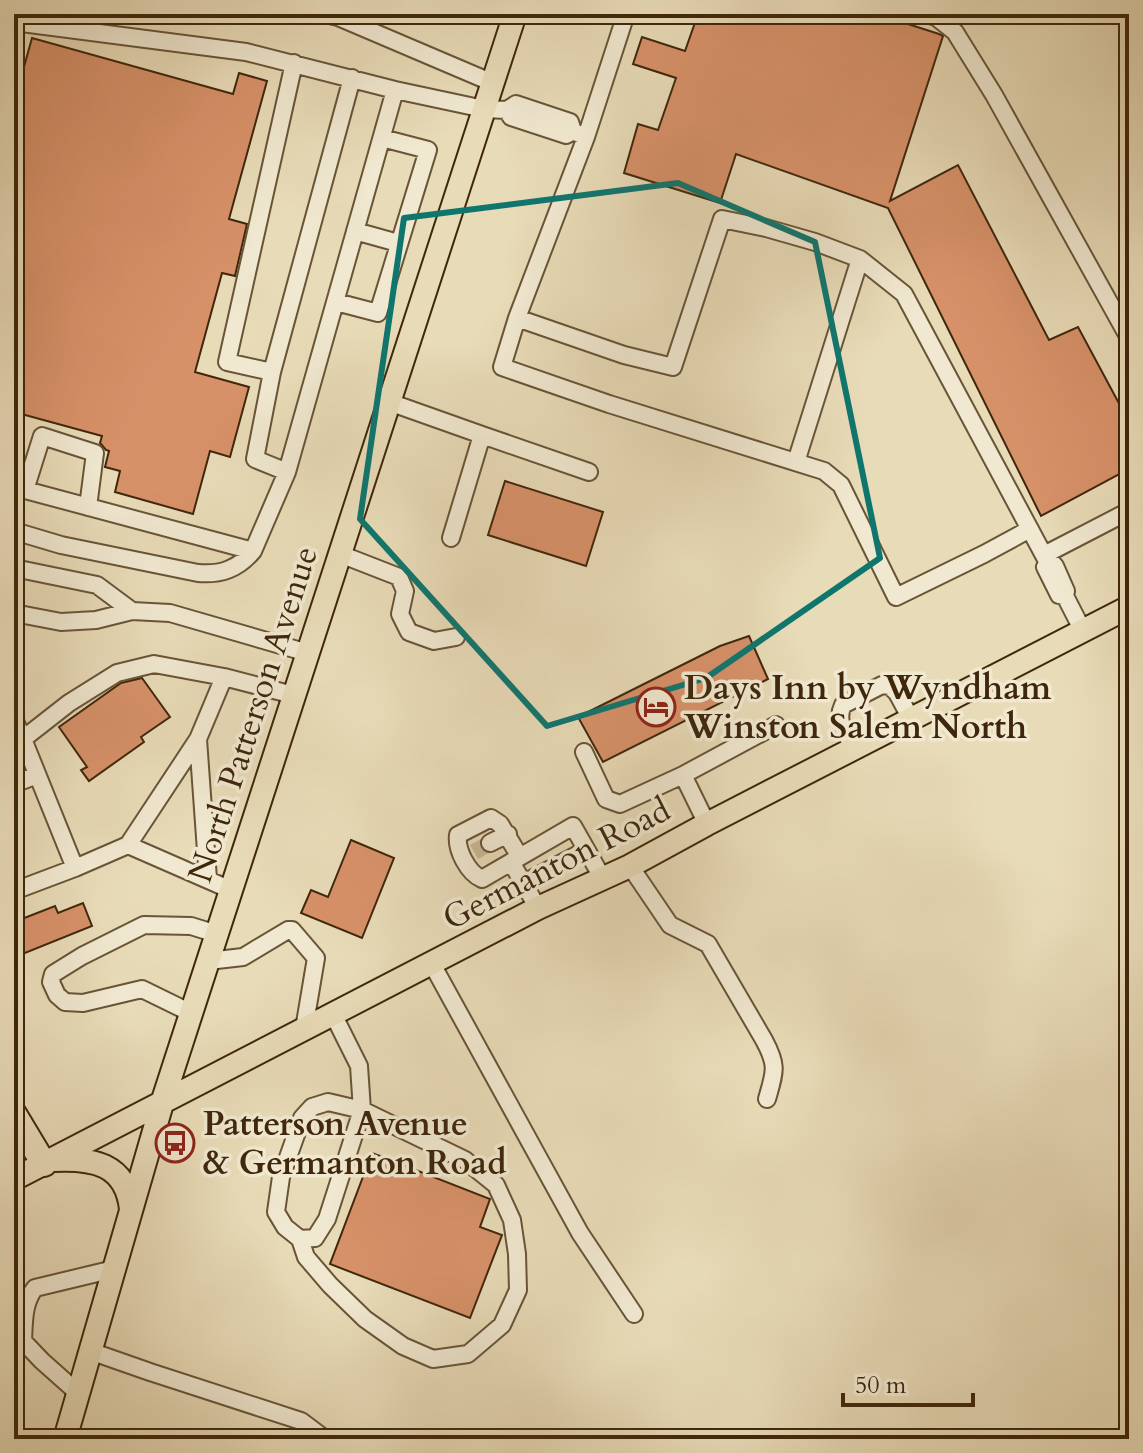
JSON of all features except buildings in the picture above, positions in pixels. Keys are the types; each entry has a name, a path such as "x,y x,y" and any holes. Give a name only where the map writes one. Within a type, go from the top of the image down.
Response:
{"highway":[{"path":"14,1114 48,1162"}],"main road":[{"name":"North Patterson Avenue","path":"65,1439 163,1100 515,14"},
{"name":"Germanton Road","path":"14,1179 538,908 630,866 1129,607"},
{"path":"48,1162 71,1159 104,1165 125,1185 131,1210"}],"street":[{"path":"328,14 493,83"},
{"path":"626,14 580,134 502,367 824,471 841,485 896,597 1030,529"},
{"path":"927,14 955,32 994,95 1129,338"},
{"path":"14,22 246,52 395,90 484,109 507,110 511,117 566,135 580,134"},
{"path":"272,372 227,362 294,63"},
{"path":"287,472 255,459 272,372 352,78"},
{"path":"14,531 61,545 211,574 228,571 245,561 253,551 287,472 395,90"},
{"path":"336,302 378,313 428,150 382,138"},
{"path":"517,318 624,355 673,367 722,219 766,228 860,259 904,294 1046,559 1055,566 1066,591 1065,596 1083,631"},
{"path":"355,231 398,243"},
{"path":"796,462 860,259"},
{"path":"389,402 589,472"},
{"path":"451,538 482,435"},
{"path":"88,507 95,453 42,436 20,488 88,507 253,551"},
{"path":"1046,559 1129,511"},
{"path":"340,554 399,577 405,591 400,614 409,632 434,641 456,637"},
{"path":"14,568 97,585 132,611"},
{"path":"14,613 61,622 96,620 132,611 170,613 308,653"},
{"path":"23,739 69,703 117,673 154,664 224,677 293,695"},
{"path":"14,891 128,845 198,739 224,677"},
{"path":"854,748 838,719 840,711 843,705 882,685 890,686 897,693 911,719"},
{"path":"14,719 75,868"},
{"path":"584,752 606,799 620,804 683,775 776,725"},
{"path":"198,739 208,879"},
{"path":"14,784 37,775"},
{"path":"683,775 707,824"},
{"path":"538,908 524,883 516,860 508,834 500,824 491,818 458,835 457,845 469,855 475,877 482,879 516,860 573,826 603,879"},
{"path":"490,843 508,834"},
{"path":"128,845 231,890"},
{"path":"524,883 586,850"},
{"path":"630,866 670,925 708,944 773,1055 775,1071 767,1099"},
{"path":"191,1013 142,989 83,1003 65,1002 57,995 51,982 53,974 144,925 191,926 217,934"},
{"path":"208,961 243,957 292,930 316,958 304,1029"},
{"path":"432,964 580,1233 634,1314"},
{"path":"300,1239 315,1238 327,1219 362,1110 359,1066 333,1014"},
{"path":"328,1102 362,1110 465,1160 496,1185 512,1220 518,1290 502,1325 468,1354 433,1359 403,1346 365,1319 306,1257 300,1239 285,1227 276,1212 281,1177 302,1118 312,1107 328,1102"},
{"path":"78,1393 23,1341 24,1315 30,1294 35,1288 114,1269"},
{"path":"90,1351 301,1421 325,1439"}],"highlighted area":[{"path":"678,183 815,242 880,558 706,678 547,726 360,519 404,218"}],"tunnel":[{"path":"474,852 490,843"}],"place":[{"name":"Days Inn by Wyndham Winston Salem North","path":"656,707"},
{"name":"Patterson Avenue & Germanton Road","path":"175,1143"}]}
